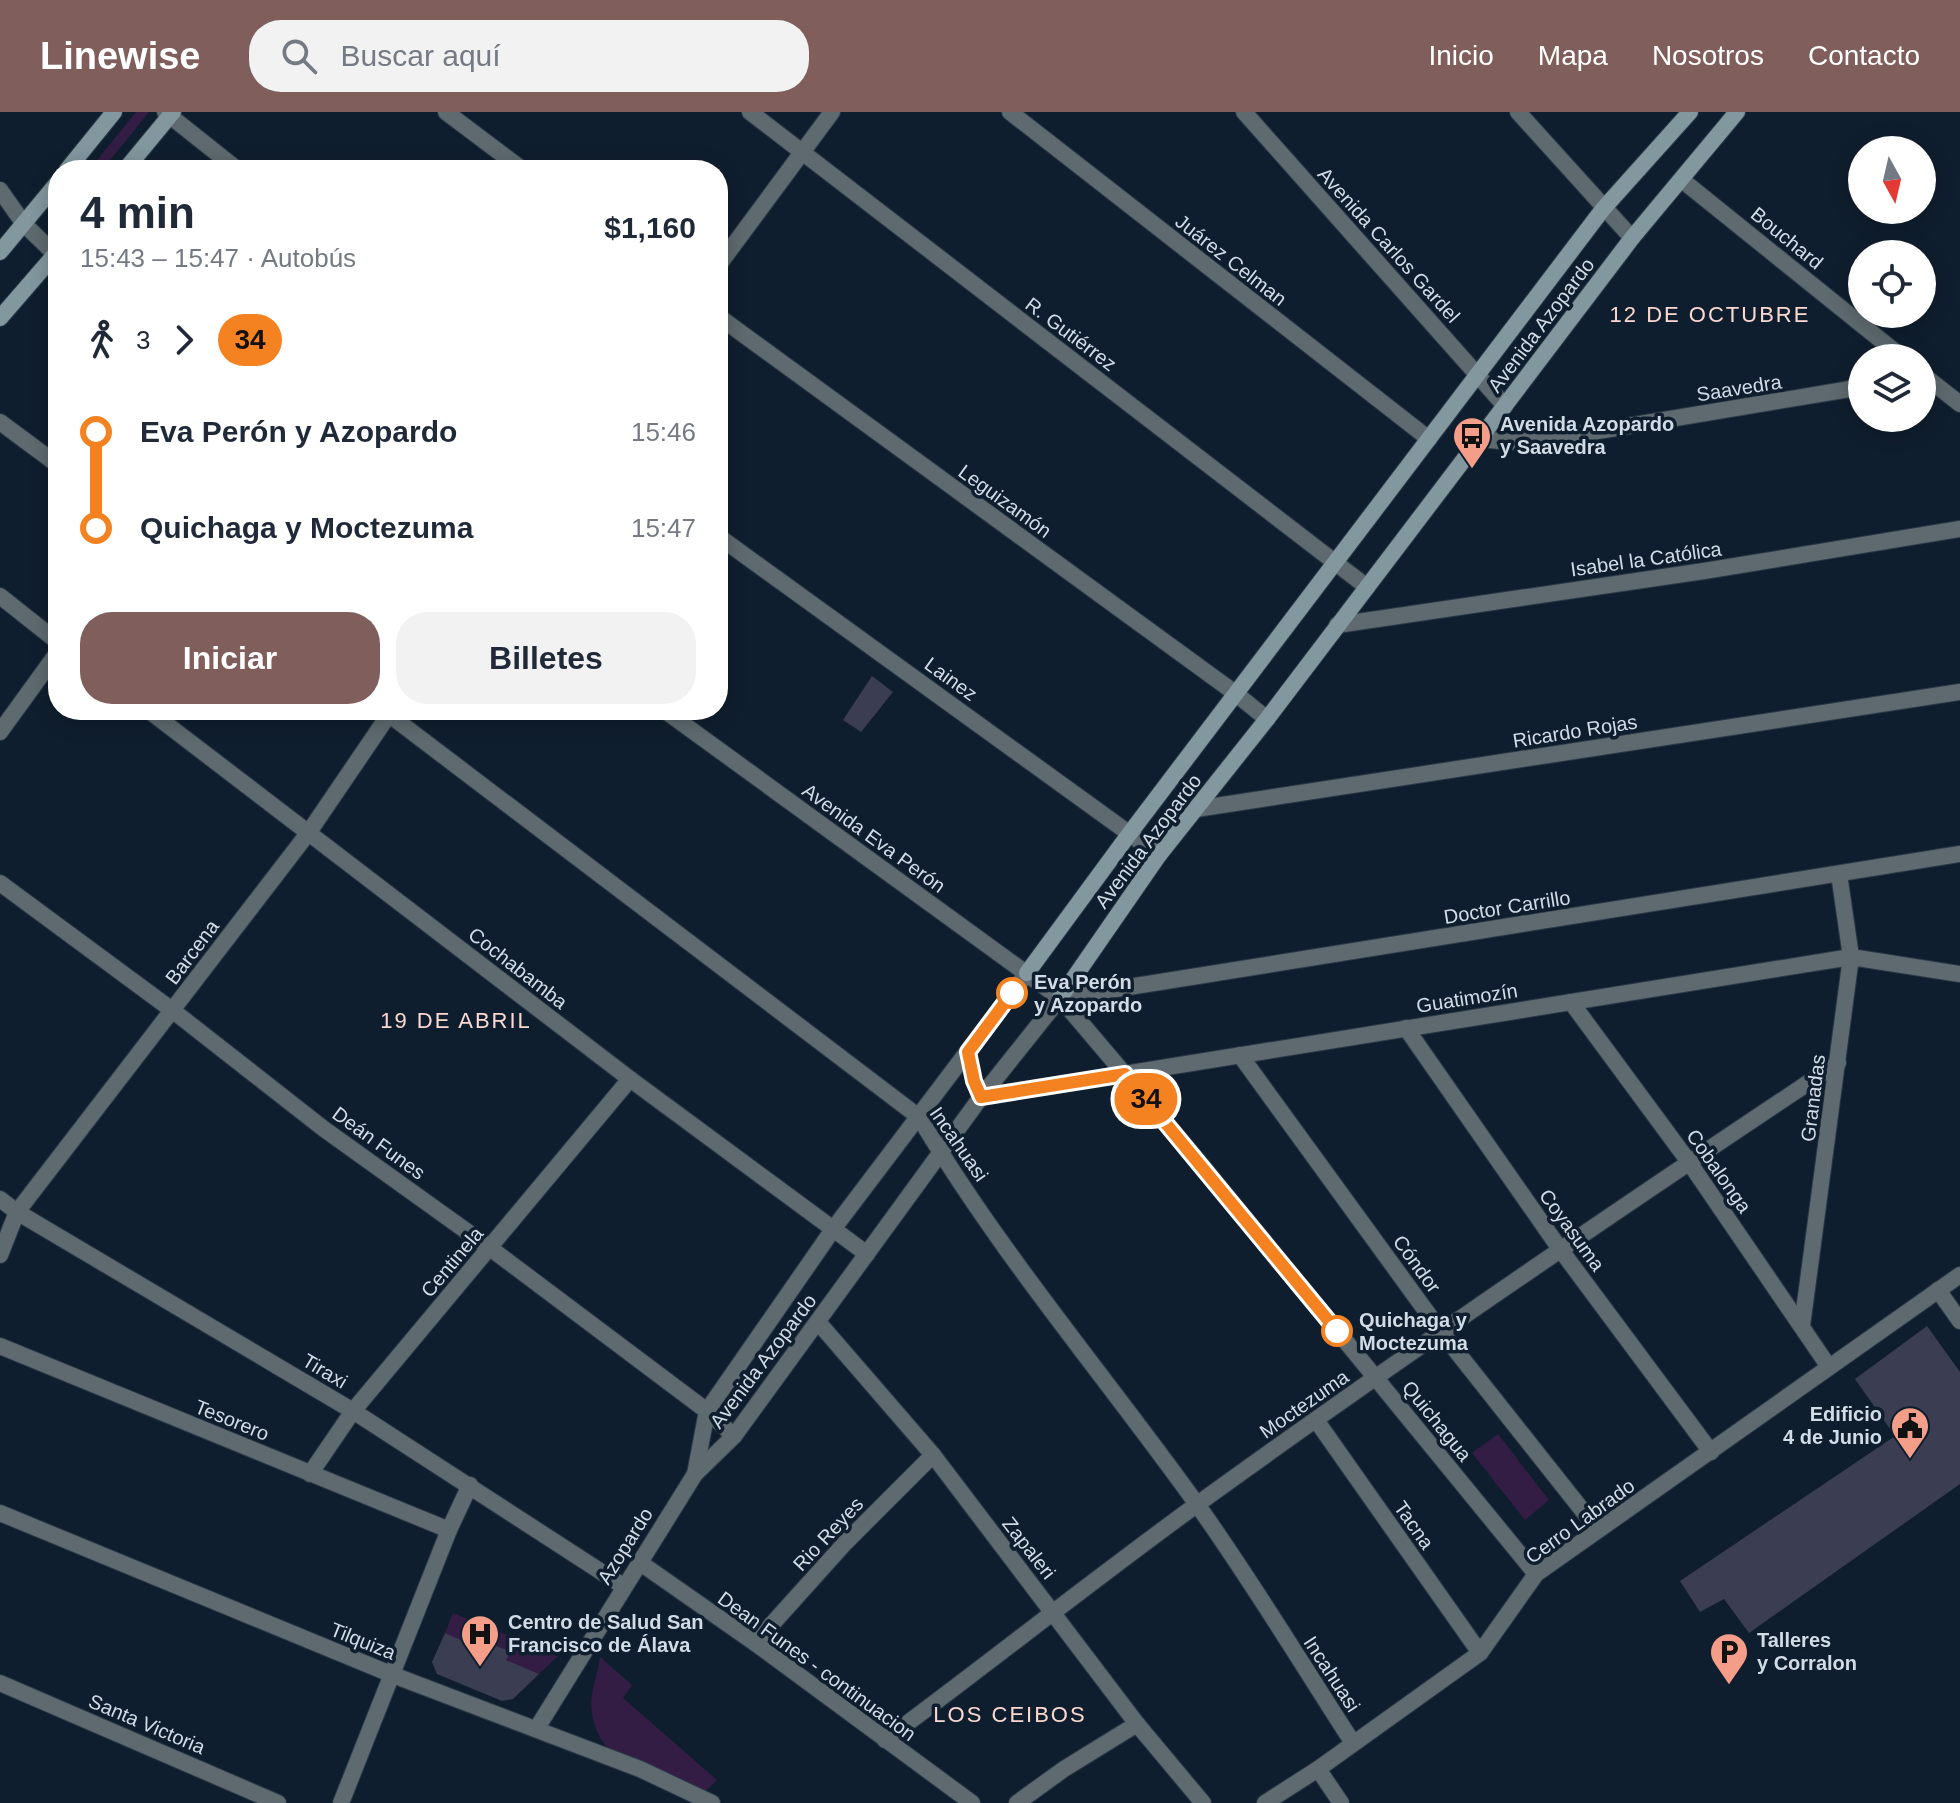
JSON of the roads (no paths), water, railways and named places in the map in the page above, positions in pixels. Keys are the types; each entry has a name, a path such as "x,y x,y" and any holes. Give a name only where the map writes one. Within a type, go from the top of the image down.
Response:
{"street":[{"path":"75,160 114,112"},
{"path":"446,112 510,160"},
{"name":"R. Gutiérrez","path":"750,112 1367,587"},
{"path":"728,252 832,112"},
{"name":"Juárez Celman","path":"1010,112 1429,439"},
{"name":"Avenida Carlos Gardel","path":"1244,112 1505,406"},
{"path":"1518,112 1632,238"},
{"name":"Avenida Azopardo","path":"695,1474 707,1411 834,1228 1603,209 1690,112"},
{"name":"Avenida Azopardo","path":"695,1474 734,1436 981,1097 1060,998 1159,855 1267,719 1632,238 1737,112"},
{"path":"133,160 169,114 226,160"},
{"name":"Bouchard","path":"1682,180 1886,344"},
{"path":"0,190 24,224 48,247"},
{"path":"0,252 48,194"},
{"path":"0,318 48,265"},
{"name":"Leguizamón","path":"728,323 1267,719"},
{"path":"1936,386 1960,404"},
{"name":"Saavedra","path":"1480,439 1510,442 1544,440 1848,389"},
{"path":"0,422 48,458"},
{"name":"Isabel la Católica","path":"1337,625 1704,571 1960,529"},
{"name":"Lainez","path":"728,543 1159,855"},
{"path":"0,596 48,634"},
{"path":"0,732 48,666"},
{"name":"Ricardo Rojas","path":"1196,809 1960,692"},
{"name":"Cochabamba","path":"161,720 630,1079 867,1254"},
{"name":"Barcena","path":"0,1255 17,1212 309,832 382,720"},
{"name":"Incahuasi","path":"400,720 919,1117 941,1154 1028,1277 1197,1505 1353,1743"},
{"name":"Avenida Eva Perón","path":"678,720 1060,998"},
{"name":"Doctor Carrillo","path":"1060,998 1960,854"},
{"name":"Granadas","path":"1802,1326 1851,957 1839,874"},
{"name":"Deán Funes","path":"0,883 172,1010 324,1129 490,1248 707,1411 734,1436"},
{"name":"Guatimozín","path":"981,1097 1851,957 1960,974"},
{"name":"Quichagua","path":"1060,998 1536,1574"},
{"name":"Cobalonga","path":"1571,1002 1689,1162 1829,1367"},
{"name":"Coyasuma","path":"1406,1028 1560,1249 1711,1452"},
{"path":"968,1052 981,1097"},
{"name":"Cóndor","path":"1240,1055 1442,1333 1598,1530"},
{"name":"Moctezuma","path":"885,1740 1197,1505 1316,1420 1560,1249 1838,1063"},
{"name":"Centinela","path":"310,1474 353,1411 630,1079"},
{"name":"Tiraxi","path":"0,1199 353,1411 623,1586"},
{"name":"Cerro Labrado","path":"1265,1803 1318,1769 1480,1653 1536,1574 1960,1275"},
{"path":"1938,1290 1960,1321"},
{"name":"Zapaleri","path":"818,1322 933,1455 1137,1724 1203,1803"},
{"name":"Tesorero","path":"0,1346 449,1530"},
{"name":"Tacna","path":"1316,1420 1480,1653"},
{"name":"Rio Reyes","path":"755,1643 845,1543 933,1455"},
{"name":"Azopardo","path":"537,1728 695,1474"},
{"path":"341,1803 449,1530 470,1485"},
{"name":"Tilquiza","path":"0,1513 393,1675 640,1769 712,1803"},
{"name":"Dean Funes - continuacion","path":"639,1562 972,1803"},
{"name":"Santa Victoria","path":"0,1683 278,1803"},
{"path":"1017,1803 1064,1769 1137,1724"},
{"path":"1318,1769 1341,1803"}],"place":[{"name":"Avenida Azopardo y Saavedra","path":"1472,470"},
{"name":"Eva Perón y Azopardo","path":"1012,993"},
{"name":"Quichaga y Moctezuma","path":"1337,1331"},
{"name":"Edificio 4 de Junio","path":"1910,1460"},
{"name":"Centro de Salud San Francisco de Álava","path":"480,1668"},
{"name":"Talleres y Corralon","path":"1729,1686"}],"district":[{"name":"12 DE OCTUBRE","path":"1710,314"},
{"name":"19 DE ABRIL","path":"456,1020"},
{"name":"LOS CEIBOS","path":"1010,1714"}]}
